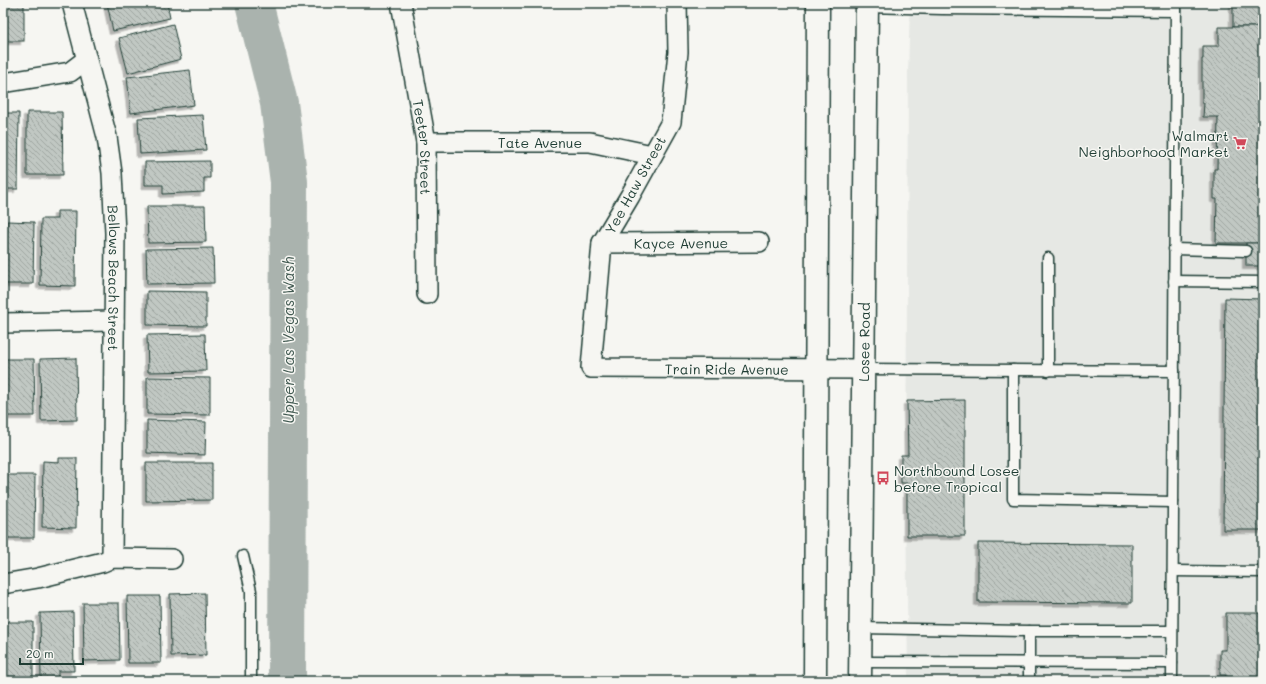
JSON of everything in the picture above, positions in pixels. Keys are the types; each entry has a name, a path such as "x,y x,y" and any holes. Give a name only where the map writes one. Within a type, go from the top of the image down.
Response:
{"main road":[{"path":"815,681 815,369 818,3"},
{"name":"Losee Road","path":"860,671 867,5"}],"street":[{"name":"Bellows Beach Street","path":"72,3 107,137 112,173 115,233 112,558"},
{"name":"Teeter Street","path":"401,3 426,142 427,294"},
{"name":"Yee Haw Street","path":"591,368 602,243 630,196 670,122 678,52 677,3"},
{"path":"3,83 70,72 87,59"},
{"name":"Tate Avenue","path":"426,142 590,142 652,155"},
{"name":"Kayce Avenue","path":"602,243 759,242"},
{"path":"3,323 114,321"},
{"name":"Train Ride Avenue","path":"591,368 863,369"},
{"path":"3,584 38,578 103,562 112,558 172,559"}],"lane":[{"path":"867,5 1176,7 1172,681"},
{"path":"1174,250 1246,250"},
{"path":"1048,258 1048,371"},
{"path":"1174,281 1263,282"},
{"path":"863,369 1174,371"},
{"path":"1013,370 1013,499 1173,502"},
{"path":"243,556 251,591 251,681"},
{"path":"1173,571 1263,572"},
{"path":"861,628 1029,631 1172,631"},
{"path":"1028,681 1029,631"},
{"path":"860,671 1029,663 1172,663"}],"shaded area":[{"path":"910,3 1263,3 1263,681 908,681 906,498 908,74"}],"building":[{"path":"3,3 24,3 24,41 3,41"},
{"path":"107,3 167,3 170,18 113,31"},
{"path":"1233,3 1263,3 1263,27 1233,27"},
{"path":"173,24 181,59 128,73 119,38"},
{"name":"Walmart Neighborhood Market","path":"1219,27 1263,27 1263,243 1216,243 1217,199 1214,199 1214,169 1217,169 1218,117 1203,117 1204,103 1202,103 1202,59 1203,46 1219,46"},
{"path":"190,70 194,105 131,113 127,77"},
{"path":"27,112 62,112 63,175 27,175"},
{"path":"3,113 19,113 18,189 3,189"},
{"path":"203,115 206,150 140,154 138,118"},
{"path":"210,161 210,178 204,178 204,192 163,194 163,185 145,185 145,162"},
{"path":"147,206 205,206 206,242 148,243"},
{"path":"57,211 76,211 75,286 40,285 41,219 57,219"},
{"path":"7,221 34,222 33,284 3,284 3,233 7,233"},
{"path":"1246,243 1263,243 1263,266 1246,266"},
{"path":"213,248 214,283 147,284 146,249"},
{"path":"147,291 206,292 206,326 147,325"},
{"path":"1225,298 1263,299 1263,530 1223,530"},
{"path":"205,334 206,371 148,372 147,335"},
{"path":"76,358 77,420 41,421 40,359"},
{"path":"3,359 34,359 35,416 3,416"},
{"path":"147,377 210,378 210,415 147,414"},
{"path":"965,400 965,536 907,536 907,483 901,483 901,455 908,455 907,401"},
{"path":"147,420 206,422 205,455 147,453"},
{"path":"59,458 77,458 76,528 42,527 43,461 59,462"},
{"path":"146,463 212,463 212,500 146,501"},
{"path":"3,475 35,475 34,538 3,538"},
{"path":"978,543 1132,544 1132,603 978,602"},
{"path":"205,593 206,655 171,656 170,594"},
{"path":"127,596 160,596 161,663 128,663"},
{"path":"83,603 119,603 120,660 84,661"},
{"path":"73,612 74,671 58,671 58,678 41,678 40,613"},
{"path":"1226,613 1263,613 1263,681 1226,681 1226,675 1220,675 1220,650 1226,650"},
{"path":"3,622 33,622 33,679 3,678"}],"waterway":[{"name":"Upper Las Vegas Wash","path":"254,3 279,103 289,182 287,681"}],"place":[{"name":"Walmart Neighborhood Market","path":"1240,143"},
{"name":"Northbound Losee before Tropical","path":"883,478"}]}
